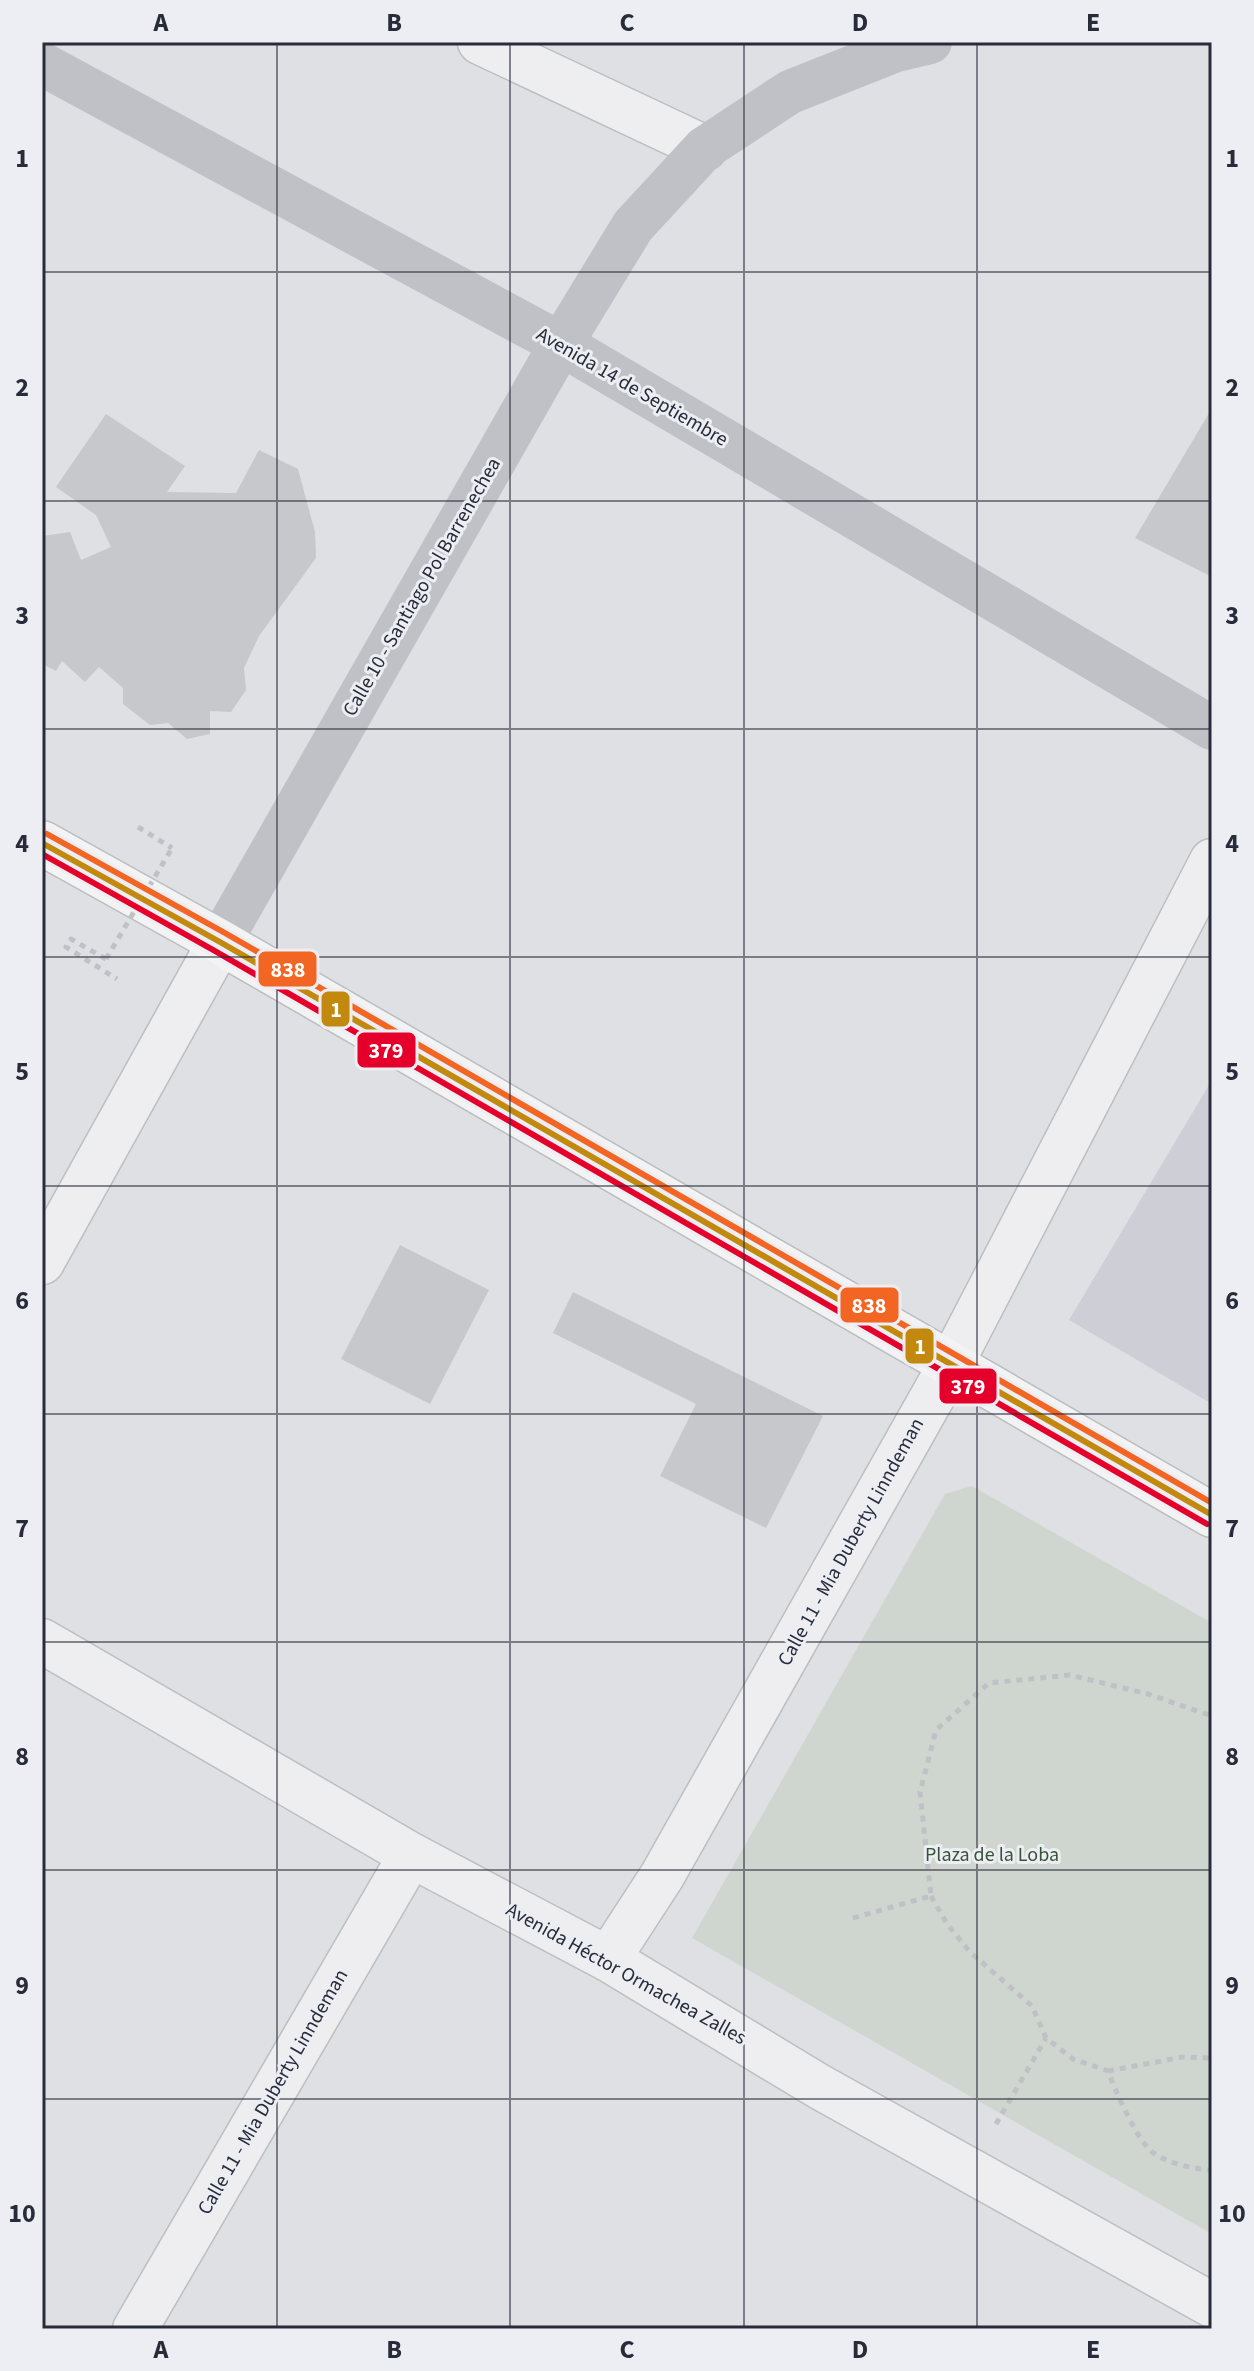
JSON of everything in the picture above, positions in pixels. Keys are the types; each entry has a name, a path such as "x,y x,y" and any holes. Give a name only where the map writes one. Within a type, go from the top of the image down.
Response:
{"main road":[{"name":"Calle 10 - Santiago Pol Barrenechea","path":"220,942 561,344 633,226 705,148 790,92 896,50 930,42"},
{"name":"Avenida 14 de Septiembre","path":"42,64 561,344 1212,728"},
{"path":"42,843 220,942 1212,1515"}],"street":[{"path":"480,42 705,148"},
{"name":"Calle 11 - Mia Duberty Linndeman","path":"608,1959 662,1876 951,1364 1212,861"},
{"name":"Calle 10 - Santiago Pol Barrenechea","path":"42,1262 220,942"},
{"name":"Avenida Héctor Ormachea Zalles","path":"42,1641 411,1855 608,1959 820,2087 1212,2305"},
{"name":"Calle 11 - Mia Duberty Linndeman","path":"135,2329 411,1855"}],"path":[{"path":"117,979 66,947 71,939 106,959 172,848 138,827"},
{"path":"1212,1716 1148,1694 1070,1675 989,1683 936,1730 920,1792 931,1896 947,1924 970,1952 1032,2006 1046,2038 1073,2059 1108,2071 1183,2057 1212,2058"},
{"path":"853,1918 931,1896"},
{"path":"994,2127 1046,2038"},
{"path":"1108,2071 1116,2093 1150,2150 1168,2160 1212,2170"}],"shaded area":[{"path":"1212,1080 1212,1404 1069,1320"}],"green space":[{"name":"Plaza de la Loba","path":"972,1486 1212,1623 1212,2234 692,1938 945,1494"}],"building":[{"path":"1212,408 1212,577 1135,538"},
{"path":"106,414 185,466 167,492 236,493 259,450 298,469 315,532 316,558 259,636 244,668 246,690 231,712 210,711 210,734 187,739 168,723 150,725 123,704 123,688 99,667 85,682 62,661 56,671 42,664 42,536 70,532 81,560 111,547 96,515 56,487"},
{"path":"400,1245 489,1290 430,1404 341,1359"},
{"path":"573,1292 823,1416 766,1528 660,1476 696,1404 553,1333"}],"transit line":[{"name":"838","path":"47,834 225,933 1212,1503"},
{"name":"1","path":"42,843 220,942 1212,1515"},
{"name":"379","path":"42,854 1207,1524"}]}
